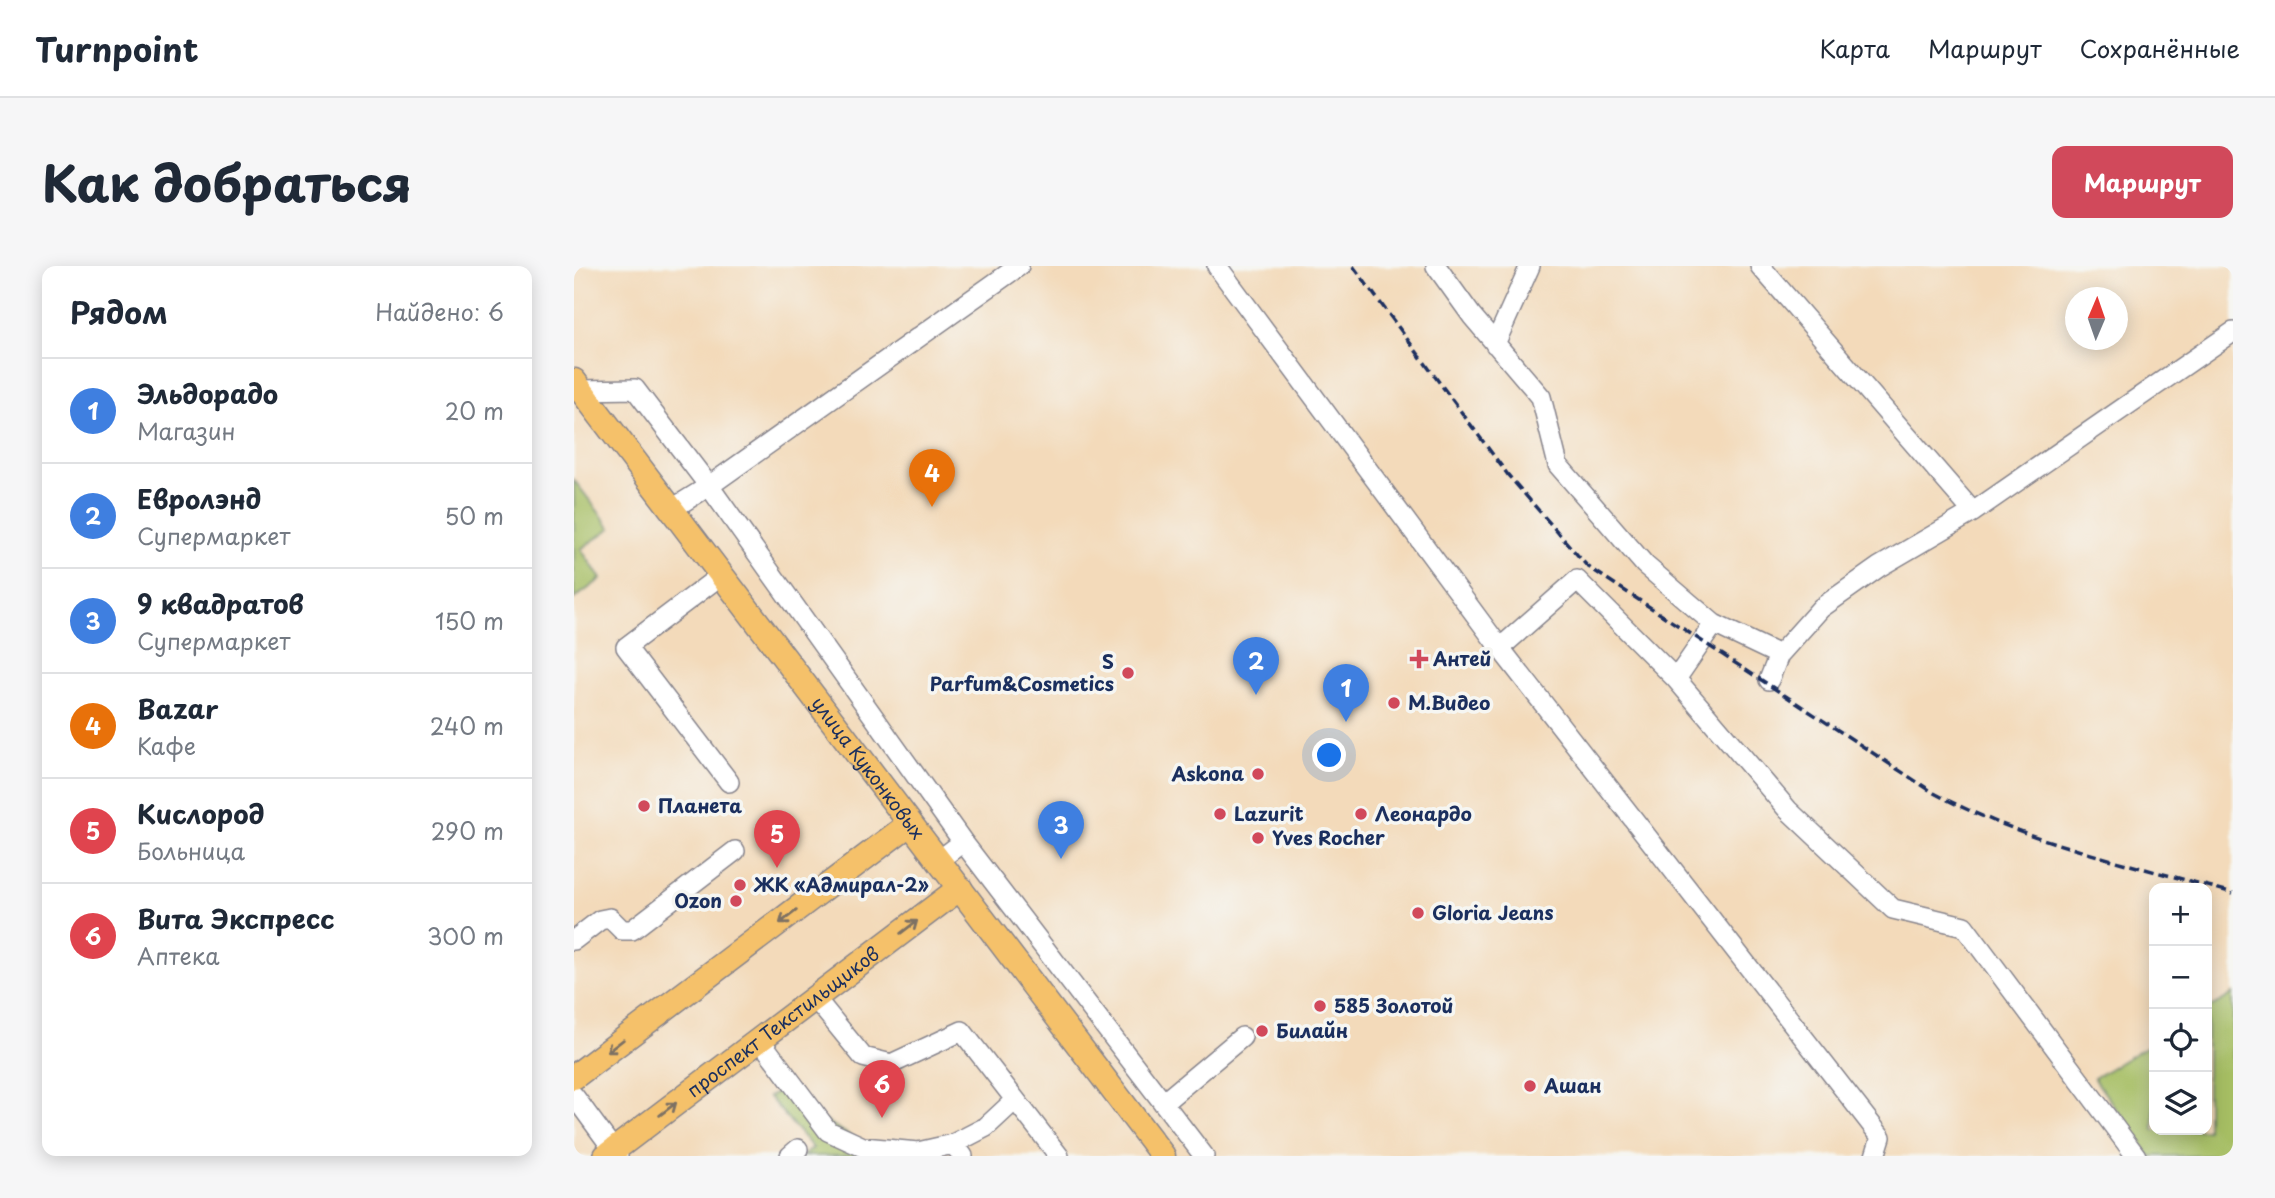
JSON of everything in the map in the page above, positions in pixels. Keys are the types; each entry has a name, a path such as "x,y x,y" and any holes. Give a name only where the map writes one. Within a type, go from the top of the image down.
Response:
{"main road":[{"name":"улица Куконковых","path":"576,391 672,509 955,892 1145,1156"},
{"name":"улица Куконковых","path":"576,391 712,582 906,838 934,864"},
{"path":"574,1077 870,855 906,838"},
{"name":"улица Куконковых","path":"955,892 1163,1156"},
{"name":"проспект Текстильщиков","path":"613,1154 955,892"}],"street":[{"path":"672,509 709,486 1019,266"},
{"path":"1217,266 1500,648 1881,1137 1875,1156"},
{"path":"1436,266 1495,344 1541,397 1558,465 1645,565 1714,624 1779,655"},
{"path":"1495,344 1530,266"},
{"path":"1760,266 1973,512"},
{"path":"1769,680 1779,655 1821,608 1879,566 1973,512 2233,332"},
{"path":"576,391 635,389 709,486 963,842 1204,1156"},
{"path":"1500,648 1577,580 1676,679 1788,810 1893,909 1964,926 2136,1156"},
{"path":"712,582 625,647 729,782"},
{"path":"1676,679 1714,624"},
{"path":"934,864 963,842"},
{"path":"574,940 600,920 610,918 622,930 632,930 735,851"},
{"path":"815,998 863,1057 891,1064 961,1031 1059,1156"},
{"path":"1163,1103 1242,1037"},
{"path":"760,1040 828,1131 863,1147 918,1152 958,1150 1014,1101"},
{"path":"574,1096 613,1154"}],"green space":[{"path":"574,480 611,528 581,549 601,579 574,599"},
{"path":"2233,994 2233,1156 2150,1156 2094,1078 2149,1045 2149,1135 2212,1135 2212,1007"},
{"path":"787,1085 805,1108 883,1156 802,1156 813,1148 769,1097"}],"railway":[{"path":"1353,266 1508,475 1587,566 1934,793 2006,826 2043,839 2233,893"}],"place":[{"name":"Bazar","path":"932,507"},
{"name":"Антей","path":"1419,659"},
{"name":"S Parfum&Cosmetics","path":"1128,673"},
{"name":"Евролэнд","path":"1256,695"},
{"name":"М.Видео","path":"1394,703"},
{"name":"Эльдорадо","path":"1346,722"},
{"name":"Askona","path":"1258,774"},
{"name":"Планета","path":"644,806"},
{"name":"Lazurit","path":"1220,814"},
{"name":"Леонардо","path":"1361,814"},
{"name":"Yves Rocher","path":"1258,838"},
{"name":"9 квадратов","path":"1061,859"},
{"name":"Кислород","path":"777,868"},
{"name":"ЖК «Адмирал-2»","path":"740,885"},
{"name":"Ozon","path":"736,901"},
{"name":"Gloria Jeans","path":"1418,913"},
{"name":"585 Золотой","path":"1320,1006"},
{"name":"Билайн","path":"1262,1031"},
{"name":"Ашан","path":"1530,1086"},
{"name":"Вита Экспресс","path":"882,1118"}]}
